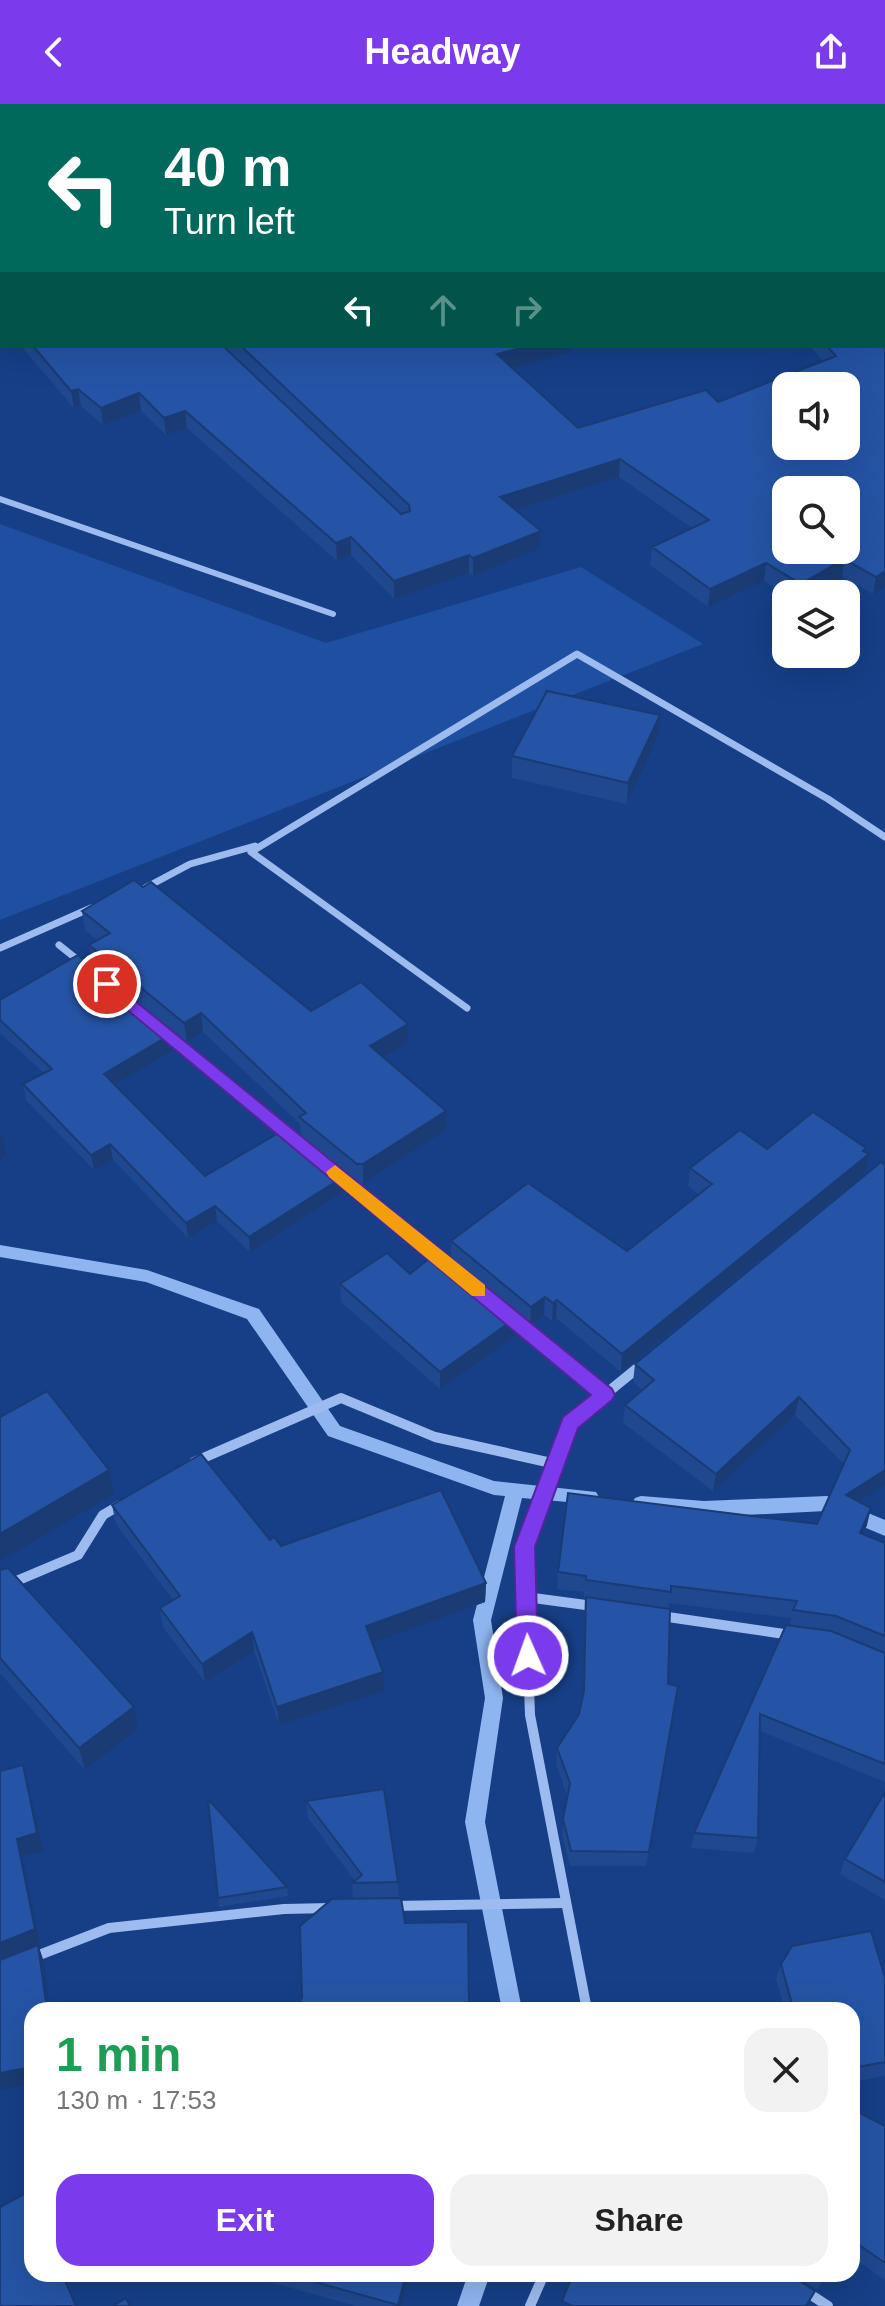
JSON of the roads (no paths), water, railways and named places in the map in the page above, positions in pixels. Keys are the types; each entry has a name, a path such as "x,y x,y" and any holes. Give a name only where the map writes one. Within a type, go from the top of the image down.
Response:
{"street":[{"path":"0,499 333,614"},
{"path":"467,1008 251,852 577,654 828,799 885,837"},
{"path":"131,893 190,864 267,842"},
{"path":"0,948 104,903"},
{"path":"59,945 96,975"},
{"path":"156,1025 302,1145"},
{"path":"326,1165 448,1265"},
{"path":"508,1315 605,1395"},
{"path":"585,2002 530,1715 524,1547 570,1423 653,1355"},
{"path":"182,1469 341,1398 435,1437 555,1466"},
{"path":"0,1588 78,1555 103,1515 129,1500"},
{"path":"526,1597 602,1608"},
{"path":"647,1614 799,1636"},
{"path":"374,1907 566,1903"},
{"path":"27,1960 109,1928 284,1909 344,1907"},
{"path":"530,2306 540,2282"},
{"path":"791,2282 828,2306"}],"waterway":[{"path":"0,1251 147,1276 253,1314 334,1431 494,1488 590,1497"},
{"path":"510,2002 475,1822 494,1698 482,1620 515,1490"},
{"path":"641,1503 704,1509 827,1503 885,1528"},
{"path":"468,2306 476,2282"}]}
